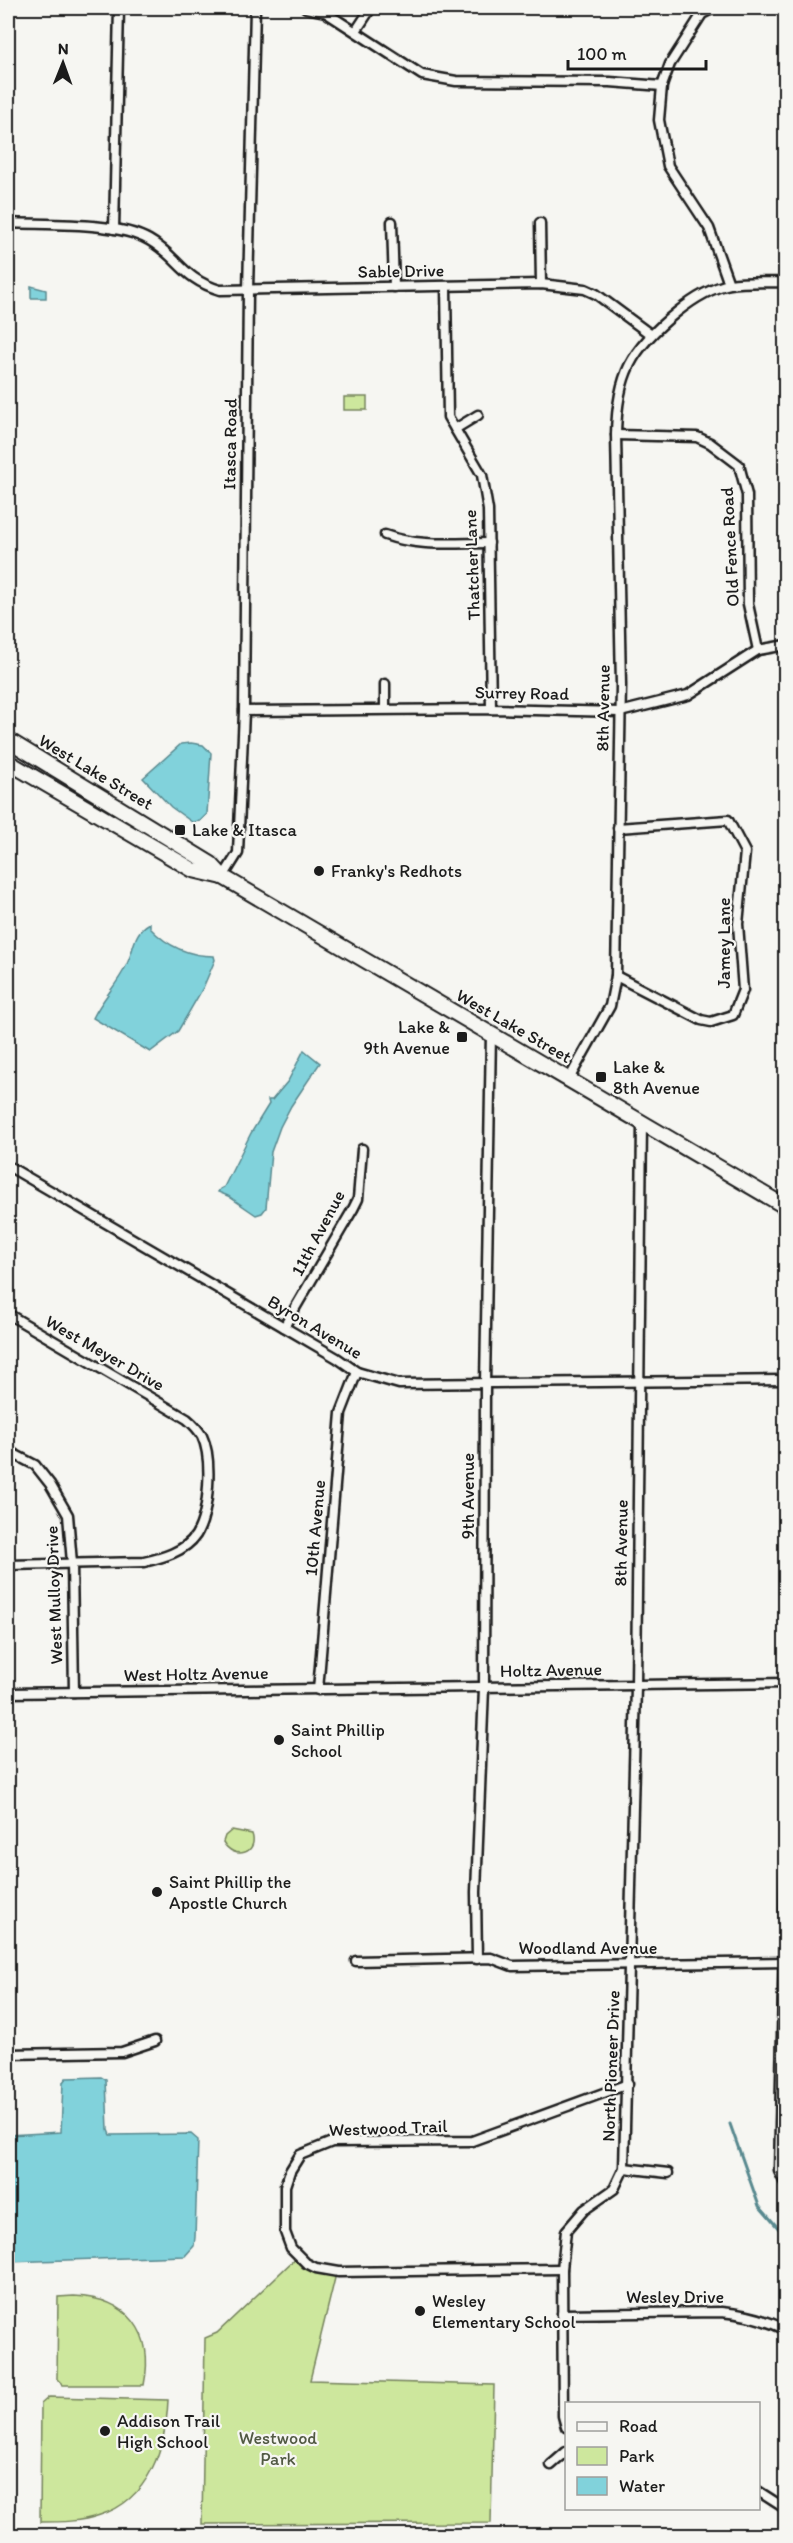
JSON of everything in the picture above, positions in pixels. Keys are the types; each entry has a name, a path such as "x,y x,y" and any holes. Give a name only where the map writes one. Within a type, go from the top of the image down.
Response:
{"main road":[{"name":"West Lake Street","path":"8,740 211,864 224,877 786,1207"},
{"name":"West Lake Street","path":"8,762 193,870 224,877"}],"street":[{"path":"114,229 119,8"},
{"name":"Itasca Road","path":"224,877 238,853 244,711 255,8"},
{"path":"306,8 325,12 397,61 422,75 456,81 610,82 662,86"},
{"path":"356,31 371,8"},
{"path":"714,8 702,14 670,64 662,86 659,120 668,166 709,228 729,284"},
{"path":"392,222 394,287"},
{"name":"Sable Drive","path":"8,223 114,229 135,234 164,251 188,275 202,285 220,290 541,284 585,289 596,294 650,334"},
{"path":"540,223 541,284"},
{"path":"650,334 694,298 729,284 786,282"},
{"name":"Thatcher Lane","path":"446,286 448,417 482,476 488,510 491,708"},
{"name":"8th Avenue","path":"569,1079 610,1006 616,976 620,712 617,410 627,370 650,334"},
{"path":"455,429 478,415"},
{"name":"Old Fence Road","path":"616,435 696,437 710,442 739,465 747,495 748,604 758,650"},
{"path":"385,535 426,544 489,543"},
{"name":"Surrey Road","path":"244,711 491,708 620,712 688,695 758,650 786,645"},
{"path":"385,684 385,709"},
{"name":"Jamey Lane","path":"616,976 701,1020 711,1022 733,1015 743,990 738,924 745,852 728,820 618,828"},
{"name":"9th Avenue","path":"477,1959 476,1892 484,1688 485,1384 491,1033"},
{"name":"8th Avenue","path":"630,1964 636,1686 642,1121"},
{"name":"11th Avenue","path":"284,1327 358,1199 362,1149"},
{"name":"Byron Avenue","path":"8,1166 357,1372 399,1384 786,1380"},
{"name":"West Meyer Drive","path":"8,1314 187,1419 203,1438 208,1462 204,1515 195,1536 185,1547 144,1562 72,1563"},
{"name":"10th Avenue","path":"318,1690 341,1413 357,1372"},
{"name":"West Mulloy Drive","path":"8,1450 35,1465 65,1508 72,1563 74,1692"},
{"path":"8,1565 72,1563"},
{"name":"Holtz Avenue","path":"318,1690 786,1683"},
{"name":"West Holtz Avenue","path":"74,1692 318,1690"},
{"path":"8,1693 74,1692"},
{"path":"785,2185 779,2170 786,1848"},
{"name":"Woodland Avenue","path":"356,1961 491,1958 512,1966 784,1962"},
{"name":"North Pioneer Drive","path":"565,2422 563,2416 562,2269 566,2231 584,2210 614,2189 624,2168 630,1964"},
{"path":"8,2054 123,2052 156,2041"},
{"name":"Westwood Trail","path":"562,2269 339,2272 316,2268 306,2263 291,2248 285,2232 285,2186 290,2171 300,2155 332,2142 466,2142 628,2084"},
{"name":"North Pioneer Drive","path":"624,2168 668,2173"},
{"name":"Wesley Drive","path":"562,2314 721,2312 769,2322 786,2330"},
{"path":"551,2465 565,2454"},
{"path":"760,2491 786,2509"}],"green space":[{"path":"344,397 367,397 367,410 344,410"},
{"path":"232,1830 252,1834 253,1841 249,1850 239,1853 228,1848 223,1842 225,1836"},
{"name":"Westwood Park","path":"297,2257 336,2274 310,2380 494,2385 491,2523 202,2524 205,2338 217,2333"},
{"path":"74,2296 109,2303 123,2311 133,2321 141,2334 145,2349 144,2385 63,2385 57,2379 58,2297"},
{"path":"8,2328 12,2338 15,2361 8,2419"},
{"path":"49,2397 168,2400 163,2436 152,2470 143,2484 117,2508 85,2519 40,2522 41,2404"}],"water":[{"path":"31,286 46,290 46,298 31,298"},
{"path":"181,744 203,745 211,753 207,814 200,821 192,822 171,807 143,778"},
{"path":"150,923 150,928 171,945 187,952 214,956 215,960 203,988 178,1031 150,1052 93,1018 122,973 140,932"},
{"path":"304,1050 320,1063 291,1106 280,1127 271,1152 266,1208 262,1213 256,1215 218,1192 224,1187 251,1133 269,1104 268,1100 272,1100 288,1081"},
{"path":"101,2077 106,2080 110,2135 191,2134 198,2140 194,2246 185,2256 8,2262 8,2135 61,2132 63,2082 66,2078"}],"waterway":[{"path":"730,2124 759,2206 786,2237"}],"place":[{"name":"Lake & Itasca","path":"180,830"},
{"name":"Franky's Redhots","path":"319,871"},
{"name":"Lake & 9th Avenue","path":"462,1037"},
{"name":"Lake & 8th Avenue","path":"601,1077"},
{"name":"Saint Phillip School","path":"279,1740"},
{"name":"Saint Phillip the Apostle Church","path":"157,1892"},
{"name":"Wesley Elementary School","path":"420,2311"},
{"name":"Addison Trail High School","path":"105,2431"}]}
